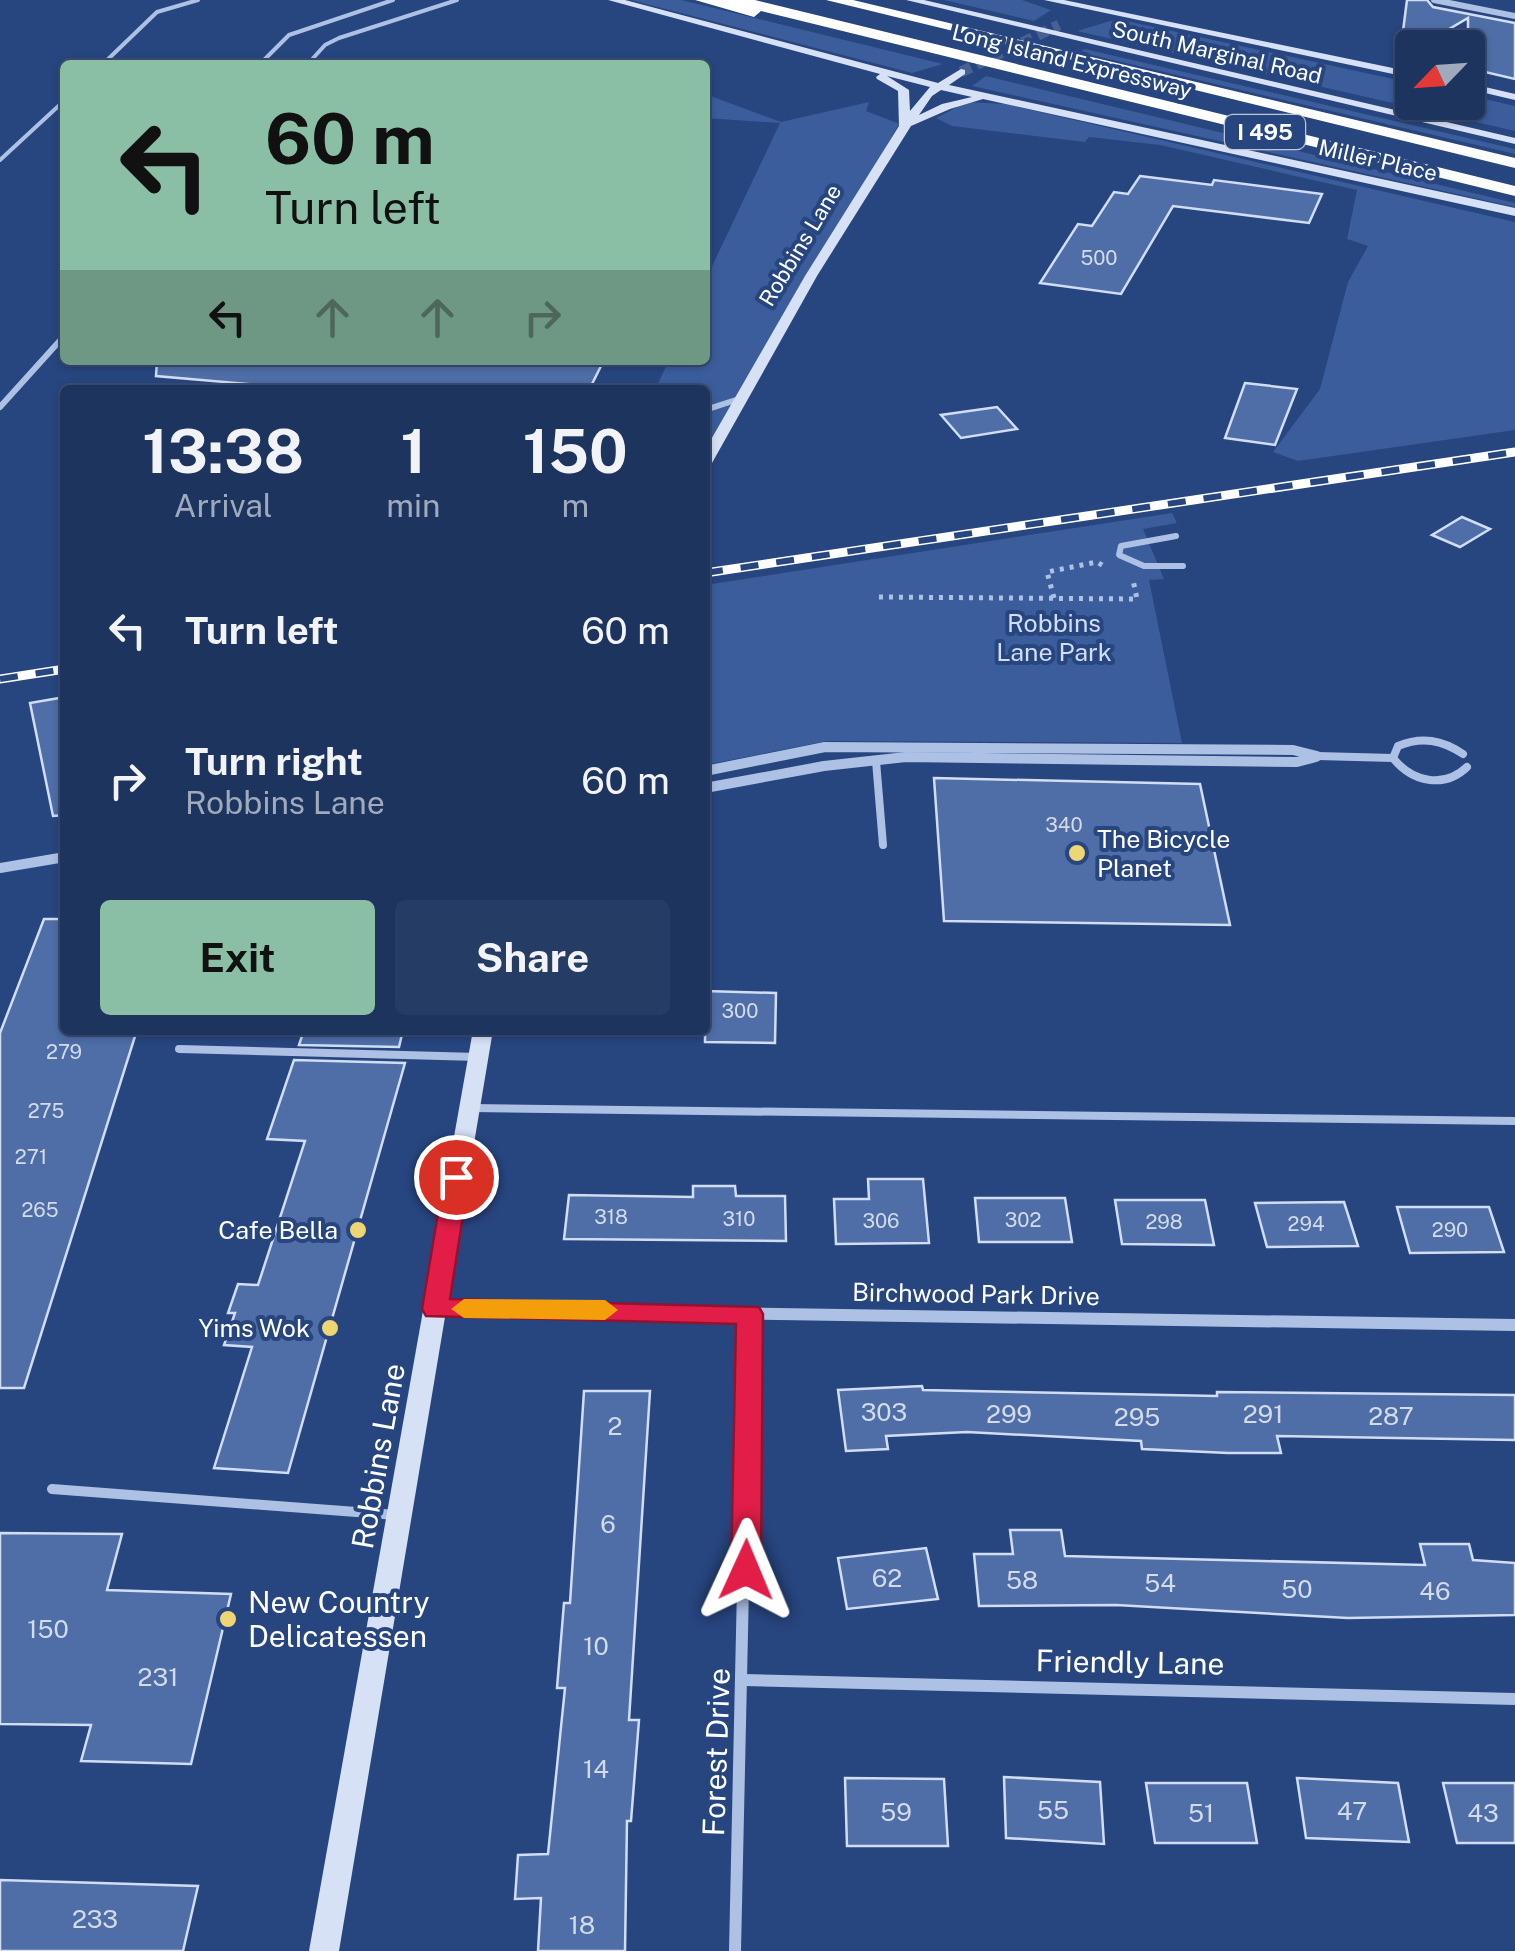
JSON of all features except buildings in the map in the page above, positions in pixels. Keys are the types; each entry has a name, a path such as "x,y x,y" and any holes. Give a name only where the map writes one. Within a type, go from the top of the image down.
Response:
{"highway":[{"path":"703,0 869,34"},
{"name":"Long Island Expressway","path":"736,0 1515,192"},
{"name":"Long Island Expressway","path":"834,0 1515,163"}],"street":[{"path":"613,0 812,55 898,85 903,90 904,126 946,106 977,99 1072,113"},
{"name":"South Marginal Road","path":"911,0 1515,141"},
{"path":"1048,0 1395,70"},
{"path":"1074,0 1089,7"},
{"path":"1434,0 1515,16"},
{"path":"1059,25 1089,7"},
{"name":"Miller Place","path":"812,55 1515,212"},
{"name":"Robbins Lane","path":"710,454 904,126 938,86 960,72"},
{"path":"1485,90 1515,97"},
{"path":"710,769 826,747 1244,749 1294,750 1316,756"},
{"path":"710,787 876,760 1297,762 1316,756"},
{"path":"0,868 60,858"},
{"name":"Robbins Lane","path":"324,1951 482,1035"},
{"name":"Birchwood Park Drive","path":"436,1309 1515,1325"},
{"name":"Forest Drive","path":"735,1951 750,1314"},
{"name":"Friendly Lane","path":"744,1680 1515,1699"}],"lane":[{"path":"107,60 157,12 198,0"},
{"path":"264,60 289,34 393,0"},
{"path":"312,60 325,45 338,38 456,0"},
{"path":"0,160 60,105"},
{"path":"0,407 60,341"},
{"path":"710,408 742,398"},
{"path":"1176,536 1121,546 1119,555 1134,564 1184,566"},
{"path":"1393,758 1398,746 1414,740 1437,741 1463,754"},
{"path":"1316,756 1393,758 1403,770 1432,780 1451,779 1467,766"},
{"path":"876,760 883,844"},
{"path":"179,1049 478,1057"},
{"path":"467,1108 1515,1122"},
{"path":"52,1489 401,1516"}],"path":[{"path":"878,597 1137,599 1133,580 1097,562 1047,572 1054,598"},
{"path":"1120,576 1134,564"}],"green space":[{"path":"631,0 681,0 943,64 912,73"},
{"path":"944,0 1022,0 1051,10 1034,21"},
{"path":"1117,19 1395,79 1395,104 1077,31"},
{"path":"1085,49 1515,149 1515,154 1079,52"},
{"path":"986,76 1515,203 1515,207 972,86"},
{"path":"710,96 781,122 869,102 866,111 905,126 898,126 710,454 710,385 657,385 667,365 710,365 710,270 780,123 710,118"},
{"path":"1485,99 1515,106 1515,131 1467,120 1485,120"},
{"path":"967,102 1005,104 1515,222 1515,430 1298,461 1273,452 1320,389 1348,282 1368,246 1347,239 1357,190 1160,145 1089,137 1085,142 952,126 936,118"},
{"name":"Robbins Lane Park","path":"1172,513 1177,523 1143,529 1164,579 1149,580 1182,743 827,741 710,764 710,584"}],"tunnel":[{"path":"961,72 1059,25"}],"railway":[{"path":"710,572 1515,452"},
{"path":"0,679 60,670"}],"slow traffic":[{"path":"464,1309 605,1310"}],"place":[{"name":"The Bicycle Planet","path":"1077,853"},
{"name":"Cafe Bella","path":"358,1230"},
{"name":"Yims Wok","path":"330,1328"},
{"name":"New Country Delicatessen","path":"228,1619"}],"route":[{"path":"456,1177 436,1309 750,1314 746,1570"}]}
